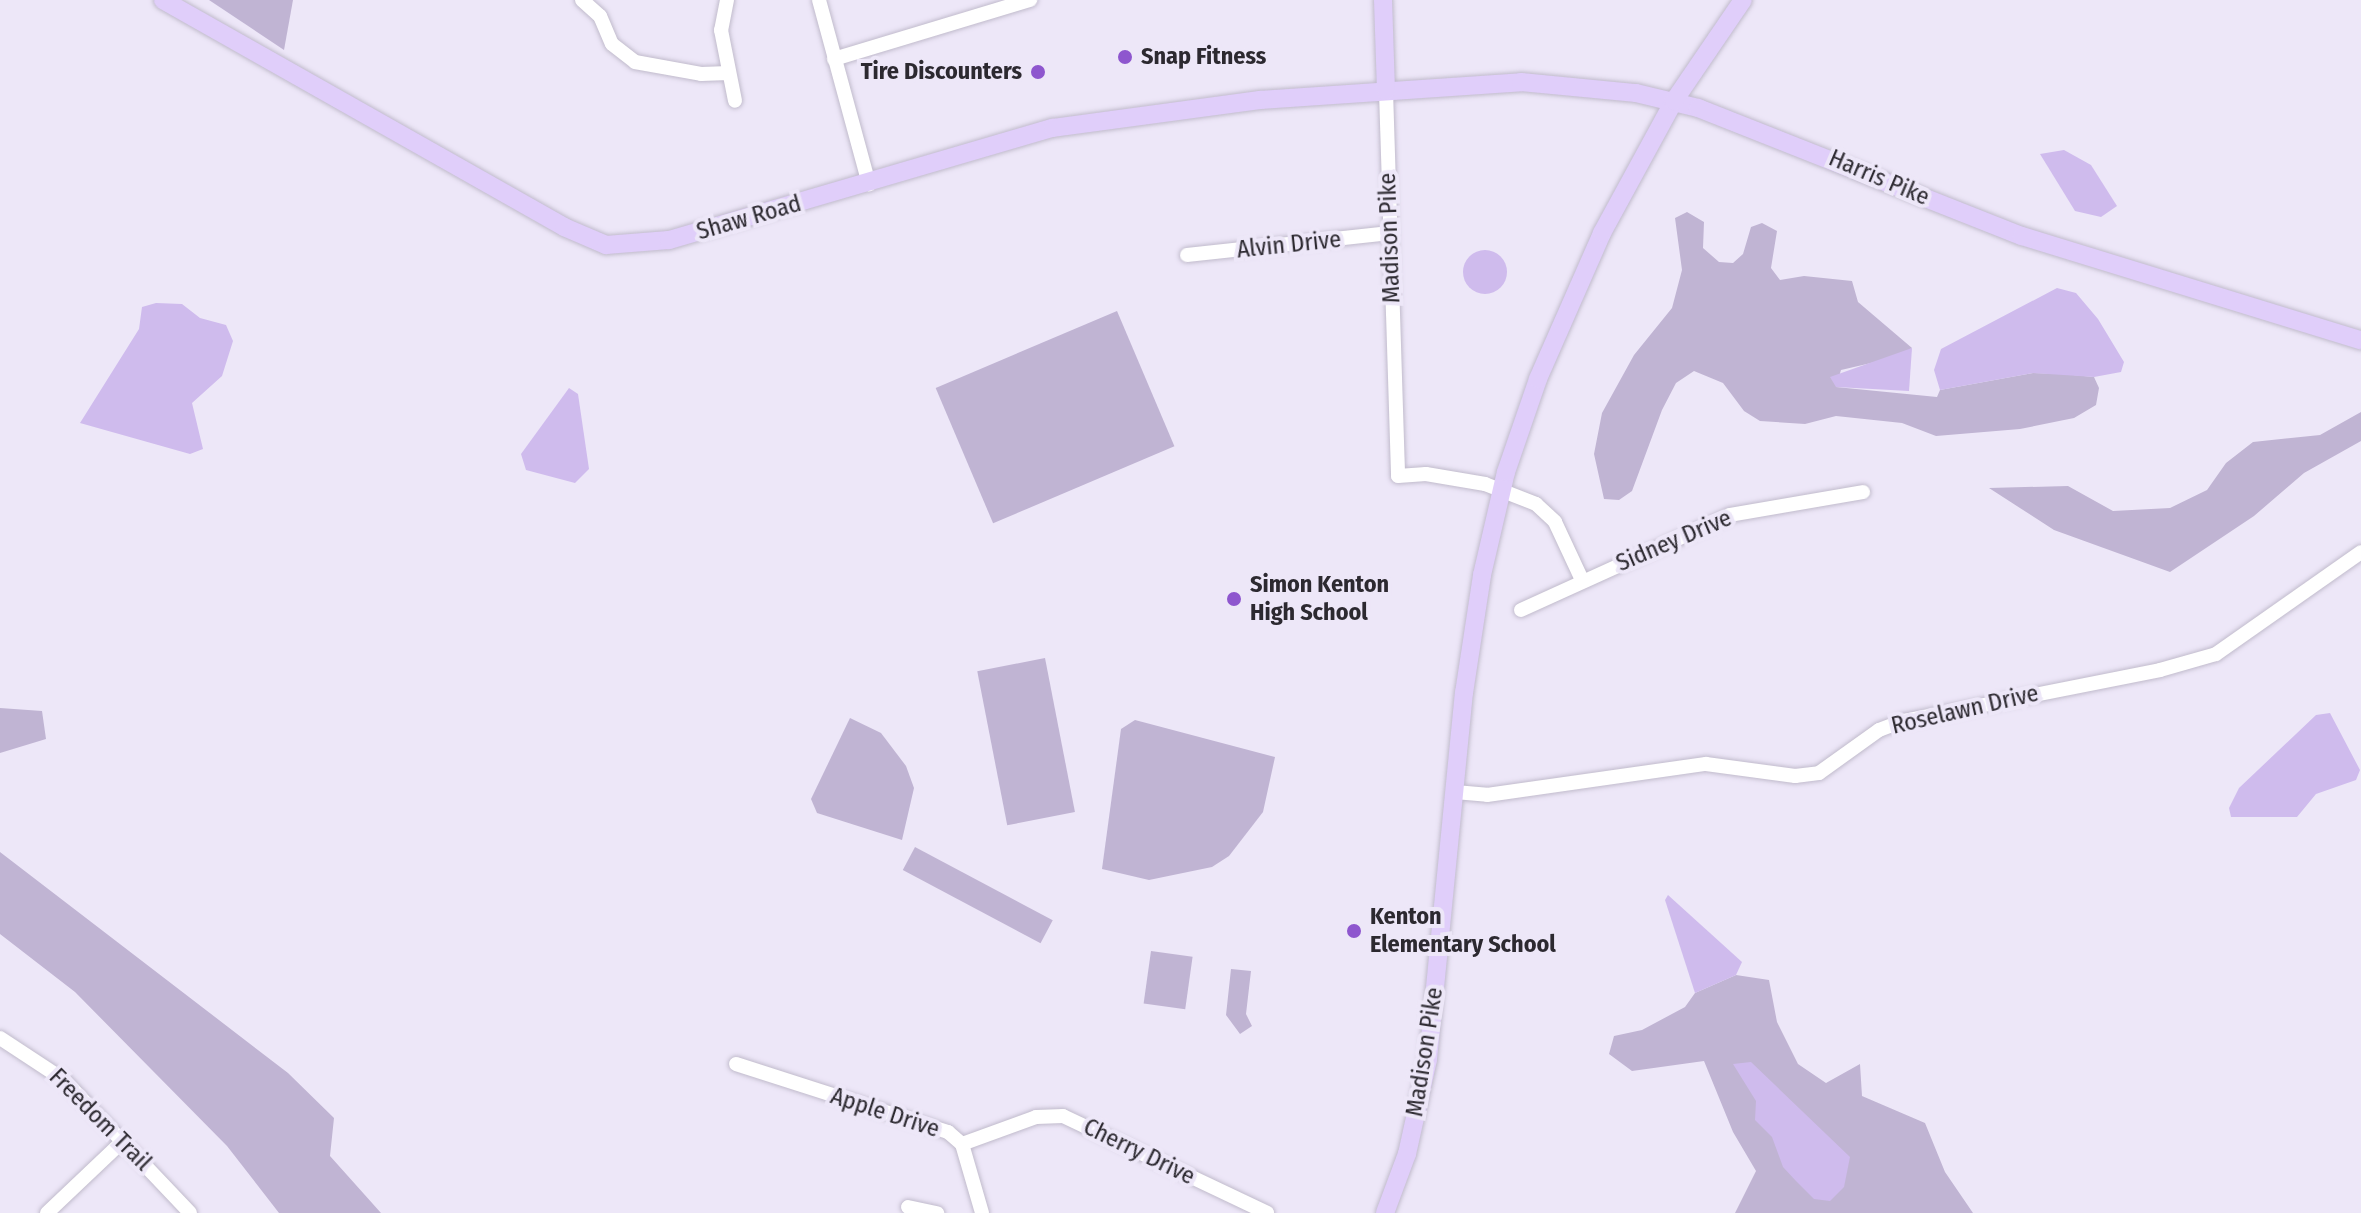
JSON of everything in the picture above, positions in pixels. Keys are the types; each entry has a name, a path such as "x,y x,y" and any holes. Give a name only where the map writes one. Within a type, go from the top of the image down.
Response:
{"main road":[{"name":"Shaw Road","path":"163,0 564,227 606,245 669,240 1053,128 1260,100 1386,91"},
{"name":"Madison Pike","path":"1383,0 1386,91"},
{"name":"Madison Pike","path":"1385,1213 1407,1154 1428,1059 1472,634 1501,493 1538,379 1586,266 1674,101 1743,0"},
{"name":"Harris Pike","path":"1386,91 1521,82 1674,101 1770,132 2022,236 2361,340"}],"street":[{"path":"582,0 600,16 612,44 635,62 701,74 729,73"},
{"path":"727,0 721,30 735,101"},
{"path":"819,0 869,184"},
{"path":"834,59 1030,0"},
{"name":"Madison Pike","path":"1386,91 1398,476 1426,474 1485,484 1501,493"},
{"name":"Alvin Drive","path":"1187,255 1390,233"},
{"name":"Sidney Drive","path":"1521,610 1730,515 1863,492"},
{"path":"1501,493 1546,511 1582,580"},
{"name":"Roselawn Drive","path":"1455,792 1487,795 1706,764 1795,776 1819,773 1879,730 1903,721 2160,670 2216,654 2361,552"},
{"name":"Freedom Trail","path":"0,1038 64,1080 190,1213"},
{"name":"Apple Drive","path":"736,1064 948,1132 962,1144 982,1213"},
{"name":"Cherry Drive","path":"962,1144 1036,1117 1063,1116 1267,1213"},
{"path":"47,1213 123,1141"},
{"path":"908,1207 937,1213"}],"shaded area":[{"path":"209,0 293,0 284,50"},
{"path":"2064,150 2091,165 2117,206 2101,217 2075,211 2040,154"},
{"path":"1687,212 1704,222 1703,248 1719,262 1733,263 1743,254 1751,227 1762,223 1777,231 1771,268 1780,280 1804,276 1852,281 1858,302 1912,348 1897,357 1841,370 1836,387 1937,397 1940,390 2033,373 2063,374 2094,377 2099,388 2096,405 2074,418 2020,429 1936,436 1902,423 1836,416 1805,424 1760,421 1744,411 1723,383 1694,371 1676,383 1662,410 1632,491 1619,500 1604,499 1594,454 1602,413 1634,355 1672,308 1682,270 1675,218"},
{"path":"1485,250 1501,256 1507,272 1501,288 1485,294 1469,288 1463,272 1469,256"},
{"path":"2057,288 2076,293 2098,319 2124,362 2121,372 2094,377 2033,373 1940,390 1934,370 1941,349"},
{"path":"156,303 182,304 200,318 226,325 233,341 222,376 192,403 203,449 190,454 80,423 139,329 142,307"},
{"path":"1117,311 1174,446 993,523 936,388"},
{"path":"1912,348 1909,391 1836,387 1830,377"},
{"path":"569,388 578,394 589,469 575,483 526,470 521,454"},
{"path":"2361,412 2361,441 2304,473 2254,516 2170,572 2054,530 1989,488 2068,486 2113,511 2170,508 2207,490 2226,463 2253,442 2320,435"},
{"path":"1045,658 1075,812 1007,825 977,671"},
{"path":"0,708 42,711 46,739 0,753"},
{"path":"2330,713 2360,770 2356,780 2316,794 2297,817 2231,817 2229,808 2239,788 2316,715"},
{"path":"850,718 881,733 906,766 914,788 902,840 817,813 811,799"},
{"path":"1135,720 1275,757 1263,812 1229,856 1212,867 1149,880 1102,869 1121,729"},
{"path":"915,847 1053,920 1041,943 903,870"},
{"path":"0,852 288,1073 334,1118 330,1156 381,1213 279,1213 227,1146 75,992 0,934"},
{"path":"1668,895 1742,962 1736,975 1695,993 1665,900"},
{"path":"1151,951 1193,957 1185,1009 1144,1003"},
{"path":"1231,969 1251,971 1246,1014 1252,1026 1240,1034 1226,1015"},
{"path":"1736,975 1769,980 1777,1022 1798,1064 1826,1083 1860,1064 1862,1096 1925,1123 1945,1172 1973,1213 1735,1213 1756,1171 1733,1132 1704,1061 1632,1071 1609,1054 1614,1036 1642,1030 1685,1007 1695,993"},
{"path":"1751,1062 1850,1157 1844,1187 1830,1201 1814,1199 1783,1167 1772,1137 1755,1120 1756,1101 1733,1064"}],"place":[{"name":"Snap Fitness","path":"1125,57"},
{"name":"Tire Discounters","path":"1038,72"},
{"name":"Simon Kenton High School","path":"1234,599"},
{"name":"Kenton Elementary School","path":"1354,931"}]}
